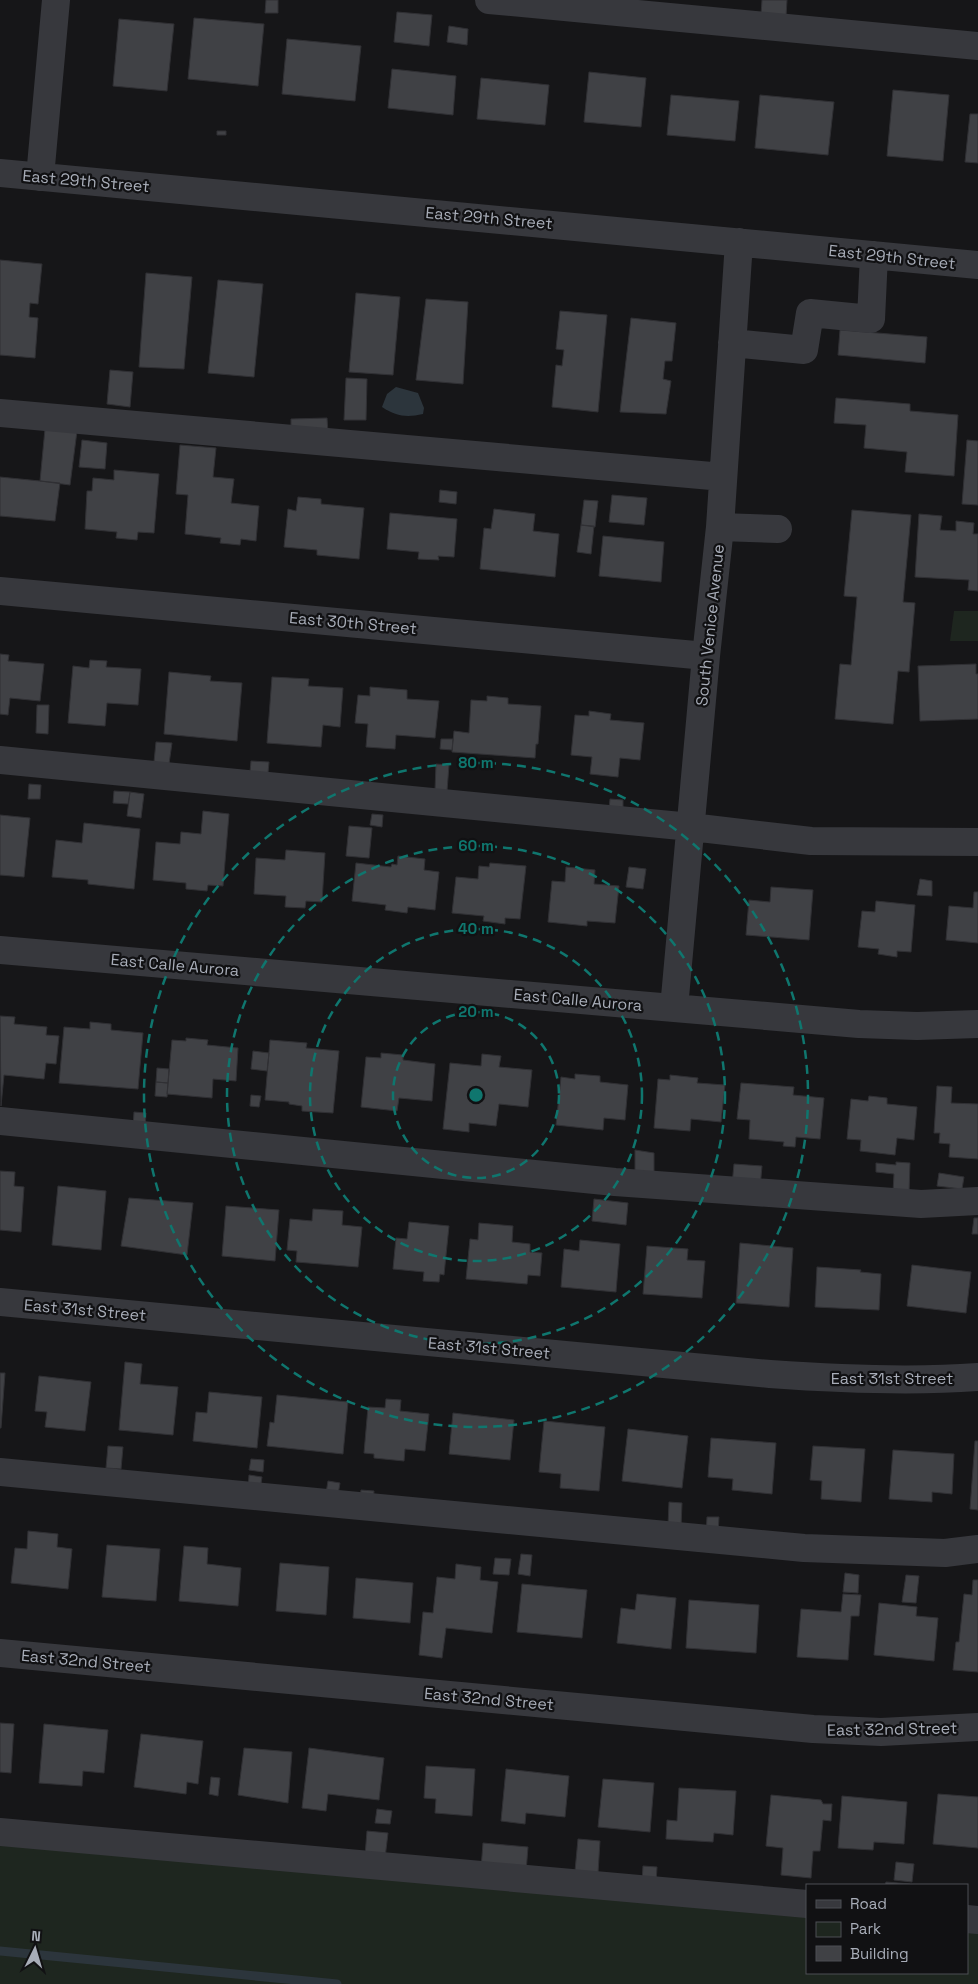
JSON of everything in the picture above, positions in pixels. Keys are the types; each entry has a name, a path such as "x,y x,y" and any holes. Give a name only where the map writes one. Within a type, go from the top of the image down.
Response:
{"street":[{"path":"40,176 56,0"},
{"path":"489,0 978,46"},
{"name":"East 29th Street","path":"0,173 978,265"},
{"name":"South Venice Avenue","path":"674,1008 706,656 720,527 739,242"},
{"path":"732,343 804,350 810,313 871,318 874,255"},
{"path":"0,413 723,477"},
{"path":"720,527 778,529"},
{"name":"East 30th Street","path":"0,591 706,656"},
{"path":"0,760 691,827 810,841 978,842"},
{"name":"East Calle Aurora","path":"0,950 859,1024 917,1026 978,1024"},
{"path":"0,1121 615,1182 921,1204 978,1201"},
{"name":"East 31st Street","path":"0,1302 770,1374 886,1380 943,1380 978,1377"},
{"path":"0,1472 804,1548 945,1554 978,1548"},
{"name":"East 32nd Street","path":"0,1653 813,1729 881,1732 978,1728"},
{"path":"0,1832 806,1904"}],"green space":[{"path":"954,611 978,611 978,641 950,641"},
{"path":"0,1842 806,1916 806,1974 968,1974 968,1931 978,1932 978,1984 0,1984"}],"shaded area":[{"path":"396,387 418,393 424,408 423,414 401,415 382,407 387,394"}],"building":[{"path":"266,0 278,0 278,13 265,13"},
{"path":"762,0 787,0 786,17 761,15"},
{"path":"397,12 432,15 429,46 394,42"},
{"path":"194,18 264,24 258,86 188,79"},
{"path":"119,19 174,24 167,91 113,86"},
{"path":"449,26 468,29 467,45 447,42"},
{"path":"287,39 361,46 355,101 282,94"},
{"path":"392,69 456,76 453,115 388,108"},
{"path":"589,72 646,78 641,127 584,122"},
{"path":"481,78 549,85 545,125 477,119"},
{"path":"893,90 949,95 943,161 887,156"},
{"path":"671,95 739,101 735,141 667,135"},
{"path":"760,95 834,102 828,155 755,148"},
{"path":"970,114 978,114 978,163 965,162"},
{"path":"217,131 226,131 226,135 217,135"},
{"path":"0,260 42,264 38,304 30,303 29,317 38,318 35,358 0,355"},
{"path":"146,273 192,277 184,369 139,367"},
{"path":"218,280 263,284 254,377 208,373"},
{"path":"356,293 400,297 393,375 349,372"},
{"path":"426,299 468,302 463,384 416,380"},
{"path":"560,311 607,315 598,412 552,407 556,365 562,366 564,350 556,349"},
{"path":"631,318 676,323 672,361 665,361 663,379 671,381 666,414 620,412"},
{"path":"840,330 927,337 925,363 838,355"},
{"path":"110,370 133,372 130,407 107,404"},
{"path":"346,378 367,379 366,420 344,420"},
{"path":"836,398 910,404 910,411 958,415 954,476 905,472 907,452 864,448 866,425 834,423"},
{"path":"327,418 328,433 291,434 291,419"},
{"path":"45,429 77,431 70,485 40,481"},
{"path":"82,440 107,443 105,469 79,467"},
{"path":"967,440 978,441 978,505 962,504"},
{"path":"180,445 216,448 213,477 234,479 231,503 259,506 256,541 241,539 240,545 220,543 221,538 185,534 188,495 176,494"},
{"path":"114,470 159,474 154,533 138,532 137,540 116,538 117,532 85,529 87,491 92,491 93,478 114,480"},
{"path":"0,477 60,483 55,521 0,516"},
{"path":"440,490 457,492 456,504 439,502"},
{"path":"612,495 647,498 644,525 609,522"},
{"path":"298,497 321,499 321,504 364,508 359,559 317,555 317,550 284,547 288,509 296,511"},
{"path":"584,500 598,501 595,527 581,525"},
{"path":"494,509 535,514 533,531 559,534 555,577 480,569 484,528 491,529"},
{"path":"852,510 911,515 903,602 915,603 909,672 898,671 893,724 835,719 840,664 851,665 857,597 844,596"},
{"path":"390,513 457,519 454,557 438,556 439,560 418,559 419,552 387,549"},
{"path":"919,514 942,516 940,530 956,531 956,521 974,523 973,534 978,534 978,591 968,590 969,580 915,577"},
{"path":"581,525 594,526 591,554 577,552"},
{"path":"603,536 664,542 661,582 599,576"},
{"path":"0,654 9,655 8,661 44,664 40,701 10,698 8,715 0,714"},
{"path":"90,660 107,661 106,667 141,669 138,705 107,703 105,726 68,723 73,666 89,668"},
{"path":"976,664 976,674 978,674 978,719 920,721 918,666"},
{"path":"169,672 211,676 210,681 242,683 237,741 164,734"},
{"path":"272,677 309,679 308,686 343,688 340,727 323,725 321,747 267,743"},
{"path":"370,687 407,690 407,699 439,701 435,738 396,735 395,749 366,747 368,724 355,723 358,695 370,696"},
{"path":"487,696 508,698 508,704 541,706 535,758 452,752 454,731 469,733 471,700 487,701"},
{"path":"37,705 49,705 48,734 36,733"},
{"path":"589,711 611,714 610,720 644,723 640,760 620,758 618,777 590,774 592,757 571,755 575,715 589,716"},
{"path":"441,739 453,739 452,750 440,749"},
{"path":"156,742 172,743 169,764 154,762"},
{"path":"251,761 269,762 268,773 250,772"},
{"path":"436,764 449,765 447,791 435,790"},
{"path":"29,784 41,785 40,799 28,799"},
{"path":"114,791 130,792 128,804 113,803"},
{"path":"130,792 144,794 141,818 127,816"},
{"path":"610,799 623,800 623,810 609,809"},
{"path":"203,811 229,814 223,886 208,885 207,891 186,889 186,883 153,880 156,842 180,844 181,832 201,834"},
{"path":"372,814 383,815 382,827 370,825"},
{"path":"0,815 30,818 24,877 0,875"},
{"path":"84,823 140,829 134,889 88,884 88,880 52,877 56,840 82,843"},
{"path":"349,826 372,828 369,858 346,856"},
{"path":"286,850 325,853 322,902 306,901 305,908 285,907 286,896 254,894 256,858 285,860"},
{"path":"398,856 425,859 424,870 439,872 435,910 408,907 407,913 385,910 386,905 352,901 356,863 391,867 392,864 397,865"},
{"path":"490,863 526,866 520,919 505,918 505,924 483,921 484,916 452,913 456,877 478,879 479,866 489,867"},
{"path":"566,867 595,870 594,884 619,886 615,923 587,921 587,926 548,922 552,881 565,882"},
{"path":"629,867 646,869 643,889 626,887"},
{"path":"920,879 932,881 932,896 917,895"},
{"path":"771,887 813,890 809,940 746,935 749,900 770,902"},
{"path":"974,892 978,892 978,943 946,940 949,906 973,908"},
{"path":"876,901 915,905 911,952 897,951 897,957 878,954 879,949 858,947 862,911 875,912"},
{"path":"0,1016 15,1017 14,1024 47,1027 46,1035 59,1036 56,1064 46,1063 44,1079 4,1075 1,1106"},
{"path":"90,1022 111,1024 111,1030 143,1033 138,1089 59,1083 64,1027 90,1029"},
{"path":"186,1038 208,1040 207,1045 238,1048 236,1081 213,1079 212,1098 167,1094 172,1040 186,1041"},
{"path":"270,1040 307,1043 306,1048 339,1051 333,1113 302,1111 302,1106 289,1104 289,1102 265,1100"},
{"path":"253,1051 269,1053 267,1071 251,1069"},
{"path":"381,1053 403,1055 403,1060 435,1064 432,1101 399,1098 397,1111 361,1107 366,1057 381,1058"},
{"path":"482,1054 501,1056 499,1067 532,1070 528,1107 499,1104 496,1126 469,1123 469,1132 443,1129 450,1063 481,1066"},
{"path":"157,1068 169,1069 168,1083 156,1082"},
{"path":"575,1074 600,1076 600,1082 628,1085 625,1120 604,1118 603,1130 556,1125 561,1077 575,1079"},
{"path":"670,1075 698,1078 697,1083 725,1085 721,1122 691,1119 690,1131 654,1128 658,1079 670,1080"},
{"path":"156,1082 168,1083 167,1097 155,1096"},
{"path":"741,1083 794,1087 793,1095 824,1098 820,1139 796,1137 795,1147 783,1146 784,1142 749,1139 750,1120 737,1119"},
{"path":"937,1086 952,1087 951,1103 978,1104 978,1159 949,1157 950,1144 939,1143 940,1133 934,1133"},
{"path":"251,1095 261,1096 259,1107 250,1106"},
{"path":"869,1096 887,1098 887,1104 917,1107 914,1140 897,1138 895,1155 860,1151 861,1140 847,1139 851,1099 868,1101"},
{"path":"134,1112 146,1113 145,1128 133,1127"},
{"path":"635,1150 654,1153 654,1175 635,1173"},
{"path":"896,1162 910,1163 909,1193 893,1192 894,1174 876,1172 876,1163 896,1165"},
{"path":"734,1164 762,1166 760,1188 732,1185"},
{"path":"0,1171 15,1172 14,1186 24,1187 21,1232 0,1230"},
{"path":"939,1173 964,1177 962,1189 937,1186"},
{"path":"58,1186 106,1191 101,1250 52,1245"},
{"path":"129,1198 193,1203 187,1255 121,1246"},
{"path":"594,1199 628,1203 626,1225 592,1221"},
{"path":"226,1206 279,1210 275,1261 222,1256"},
{"path":"313,1209 343,1211 342,1225 362,1227 358,1267 296,1262 297,1251 287,1250 290,1219 312,1221"},
{"path":"974,1218 978,1218 978,1234 972,1234"},
{"path":"409,1222 449,1226 444,1275 440,1274 439,1282 423,1281 424,1272 393,1269 396,1238 407,1239"},
{"path":"479,1223 513,1226 512,1242 530,1244 530,1252 542,1253 540,1276 528,1275 527,1284 466,1279 470,1239 478,1240"},
{"path":"580,1240 620,1244 616,1292 561,1287 564,1249 579,1251"},
{"path":"740,1243 793,1248 789,1307 736,1303"},
{"path":"647,1246 688,1249 687,1260 705,1261 702,1298 643,1294"},
{"path":"912,1265 971,1272 966,1313 907,1306"},
{"path":"817,1267 861,1270 860,1272 881,1274 879,1310 815,1307"},
{"path":"125,1362 142,1364 140,1384 178,1387 173,1435 119,1430"},
{"path":"0,1373 5,1373 1,1428 0,1428"},
{"path":"39,1376 91,1382 85,1431 45,1427 47,1412 35,1411"},
{"path":"209,1392 262,1397 257,1448 193,1441 196,1412 207,1413"},
{"path":"277,1395 348,1402 343,1454 267,1446 270,1422 274,1423"},
{"path":"386,1399 401,1400 400,1411 429,1414 425,1451 405,1449 404,1461 374,1458 374,1454 364,1453 368,1407 385,1408"},
{"path":"453,1413 514,1420 510,1460 449,1454"},
{"path":"544,1421 605,1427 599,1491 560,1488 561,1474 539,1472"},
{"path":"628,1429 688,1436 682,1488 622,1481"},
{"path":"711,1438 776,1443 772,1494 732,1490 733,1479 708,1477"},
{"path":"975,1441 978,1441 978,1510 970,1509"},
{"path":"108,1446 123,1447 121,1469 106,1468"},
{"path":"813,1446 865,1449 861,1502 821,1499 822,1481 810,1480"},
{"path":"893,1450 954,1454 952,1494 932,1492 932,1502 889,1499"},
{"path":"251,1459 264,1460 263,1472 249,1470"},
{"path":"249,1475 262,1477 260,1490 248,1489"},
{"path":"328,1481 340,1483 338,1495 326,1493"},
{"path":"361,1490 374,1491 373,1502 360,1501"},
{"path":"669,1502 682,1503 681,1527 668,1526"},
{"path":"707,1517 719,1517 718,1535 706,1534"},
{"path":"28,1531 58,1534 57,1547 72,1549 68,1589 11,1583 15,1548 27,1549"},
{"path":"107,1545 160,1549 156,1601 102,1597"},
{"path":"184,1546 208,1548 207,1564 241,1568 238,1606 179,1601"},
{"path":"521,1554 532,1555 530,1576 518,1574"},
{"path":"495,1558 511,1559 509,1575 493,1574"},
{"path":"280,1563 329,1567 326,1615 276,1611"},
{"path":"456,1564 481,1567 480,1580 498,1582 492,1633 446,1628 442,1658 419,1655 423,1612 433,1613 437,1577 455,1579"},
{"path":"845,1573 859,1575 858,1593 843,1592"},
{"path":"906,1575 919,1576 916,1603 902,1602"},
{"path":"356,1578 413,1583 410,1623 353,1618"},
{"path":"973,1580 978,1580 978,1672 953,1670 956,1642 959,1642 964,1594 972,1595"},
{"path":"522,1584 587,1590 582,1638 517,1632"},
{"path":"637,1594 676,1598 671,1649 617,1643 621,1608 635,1610"},
{"path":"843,1594 861,1595 859,1616 851,1616 848,1660 797,1657 801,1609 841,1612"},
{"path":"689,1600 759,1605 756,1653 686,1648"},
{"path":"879,1603 917,1607 916,1616 938,1618 934,1661 874,1655"},
{"path":"0,1723 14,1724 11,1773 0,1772"},
{"path":"44,1724 108,1730 104,1773 83,1771 82,1786 39,1783"},
{"path":"141,1734 203,1741 198,1784 187,1782 186,1794 134,1787"},
{"path":"244,1748 292,1752 288,1803 238,1795"},
{"path":"309,1748 384,1758 379,1800 328,1794 326,1811 302,1808"},
{"path":"426,1766 475,1769 472,1816 435,1813 436,1799 424,1798"},
{"path":"506,1769 569,1776 565,1817 526,1813 525,1824 501,1821"},
{"path":"211,1777 220,1778 218,1796 209,1794"},
{"path":"603,1779 654,1783 650,1832 598,1827"},
{"path":"679,1788 736,1791 733,1835 714,1833 713,1842 666,1839 667,1820 677,1821"},
{"path":"938,1794 978,1797 978,1848 933,1844"},
{"path":"771,1795 821,1800 823,1804 832,1804 831,1821 823,1820 820,1851 813,1851 811,1878 781,1875 783,1848 766,1846"},
{"path":"842,1796 907,1802 904,1844 874,1842 873,1850 838,1848"},
{"path":"377,1809 392,1811 390,1824 375,1823"},
{"path":"367,1831 388,1833 385,1858 365,1856"},
{"path":"578,1839 600,1841 598,1873 575,1871"},
{"path":"483,1843 528,1847 526,1872 481,1869"},
{"path":"896,1862 914,1864 912,1882 894,1880"},
{"path":"643,1866 657,1867 656,1883 642,1882"},
{"path":"886,1882 910,1884 885,1884"}],"waterway":[{"path":"0,1951 337,1984"}]}
